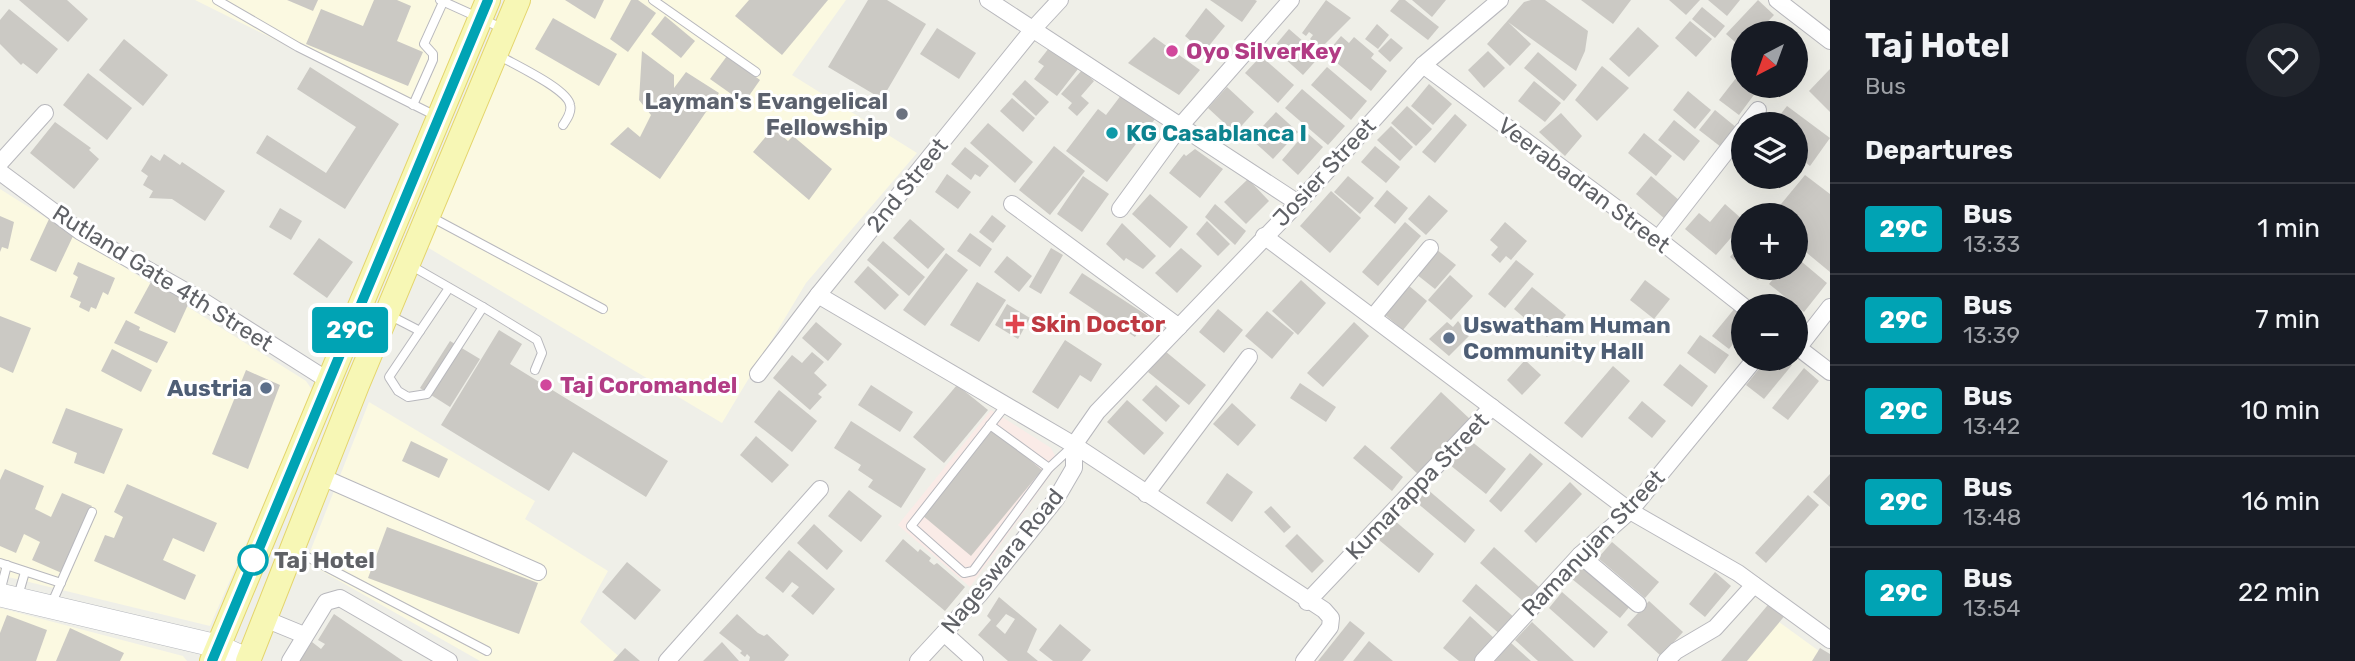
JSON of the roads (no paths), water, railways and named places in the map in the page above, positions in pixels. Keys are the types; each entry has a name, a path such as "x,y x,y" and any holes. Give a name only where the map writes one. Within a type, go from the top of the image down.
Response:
{"main road":[{"path":"248,661 387,314 518,0"},
{"path":"214,654 484,9"}],"street":[{"path":"988,0 1182,124 1298,203"},
{"name":"2nd Street","path":"758,374 818,295 1034,28 1060,0"},
{"path":"1120,209 1182,124 1291,0"},
{"name":"Josier Street","path":"1492,407 1264,236 1298,203 1423,65 1500,0"},
{"path":"1777,0 1830,41"},
{"name":"Veerabadran Street","path":"1423,65 1658,239 1731,297"},
{"path":"0,163 45,113"},
{"path":"1658,239 1731,145"},
{"name":"Rutland Gate 4th Street","path":"0,172 81,232 204,301 329,381"},
{"path":"1012,204 1179,327"},
{"name":"Nageswara Road","path":"923,659 980,594 1056,499 1074,468 1074,445 1097,412 1264,236"},
{"path":"1373,317 1430,248"},
{"path":"818,295 1074,445 1307,602 1324,610 1331,618 1330,627 1304,661"},
{"path":"1808,334 1830,307"},
{"path":"1808,355 1830,372"},
{"path":"1146,494 1249,358"},
{"name":"Ramanujan Street","path":"1483,661 1580,555 1630,511 1745,371"},
{"name":"Kumarappa Street","path":"1307,602 1492,407 1630,511 1754,585 1830,639"},
{"path":"322,477 538,572"},
{"path":"667,661 820,489"},
{"path":"1580,555 1638,604"},
{"path":"1666,661 1715,628 1754,585"},
{"path":"6,595 214,654 248,661"},
{"path":"290,661 326,602 340,598 449,661"},
{"path":"265,619 304,635"},
{"path":"944,633 975,661"}],"lane":[{"path":"216,0 298,47 439,117"},
{"path":"653,0 756,72"},
{"path":"413,105 433,60 433,54 424,44 442,1 484,9 506,29"},
{"path":"496,53 559,90 569,100 571,111 563,125"},
{"path":"428,216 603,309"},
{"path":"408,263 537,340 542,353 535,370"},
{"path":"449,288 389,377 398,391 416,398 427,394 483,307"},
{"path":"387,314 420,331"},
{"path":"1006,405 911,526 964,573 973,571 1049,468 1074,445"},
{"path":"990,425 1049,468"},
{"path":"50,607 92,512"},
{"path":"294,550 487,650"},
{"path":"6,595 4,564 61,583"},
{"path":"6,595 25,572"}],"place":[{"name":"Oyo SilverKey","path":"1172,51"},
{"name":"Layman's Evangelical Fellowship","path":"902,114"},
{"name":"KG Casablanca I","path":"1112,133"},
{"name":"Skin Doctor","path":"1015,324"},
{"name":"Uswatham Human Community Hall","path":"1449,338"},
{"name":"Taj Coromandel","path":"546,385"},
{"name":"Austria","path":"266,388"},
{"name":"Taj Hotel","path":"253,560"}]}
